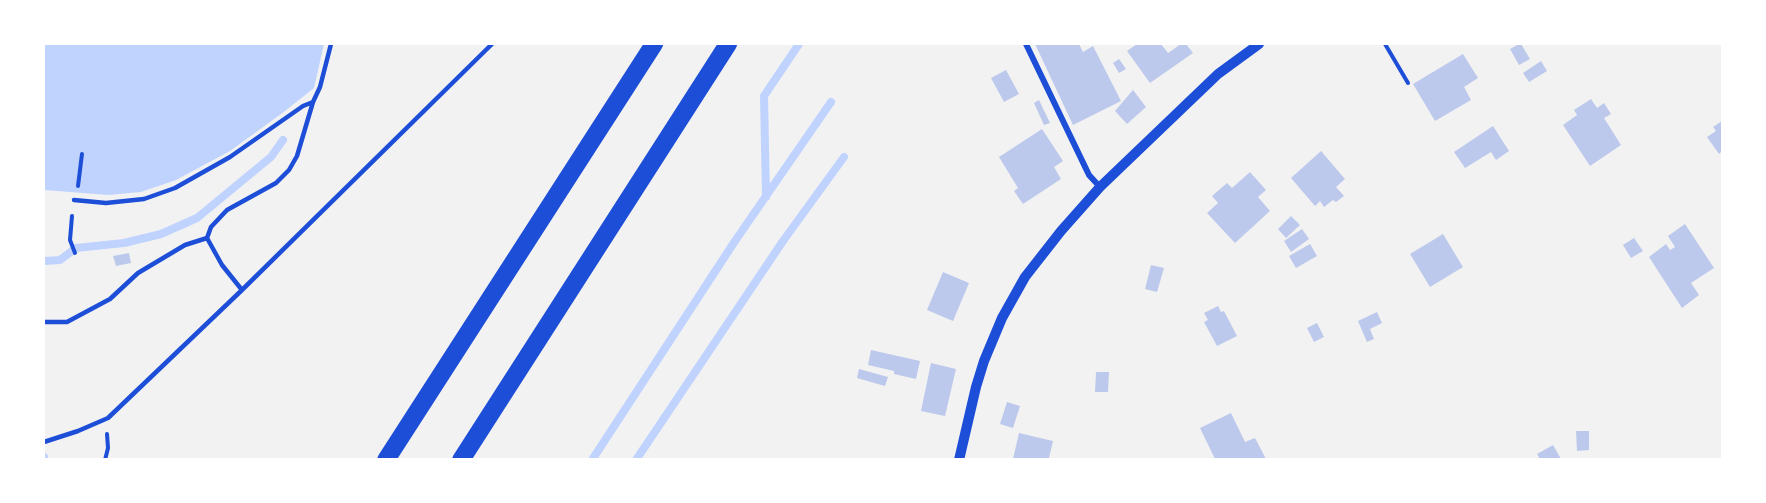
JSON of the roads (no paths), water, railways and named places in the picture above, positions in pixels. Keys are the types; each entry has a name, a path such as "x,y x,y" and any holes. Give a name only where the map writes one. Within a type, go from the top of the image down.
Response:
{"highway":[{"path":"386,459 654,44"},
{"path":"461,459 728,44"}],"street":[{"path":"1026,44 1089,176 1100,187"},
{"path":"959,459 975,387 1002,318 1025,277 1100,187 1203,88 1259,44"}],"lane":[{"path":"242,290 222,266 207,238 211,227 226,210 276,183 289,170 297,156 313,102 320,87 331,44"},
{"path":"44,442 108,418 492,44"},
{"path":"75,201 106,203 144,199 176,188 230,157 303,106 313,102"},
{"path":"44,322 67,322 110,299 138,273 185,245 207,238"}],"water":[{"path":"44,44 324,44 314,88 230,151 176,180 141,192 109,195 44,190"}],"waterway":[{"path":"766,197 764,96 799,44"},
{"path":"592,460 735,241 831,102"},
{"path":"44,261 60,260 76,248 124,243 161,234 197,218 271,157 283,140"},
{"path":"636,460 783,241 844,157"}]}
